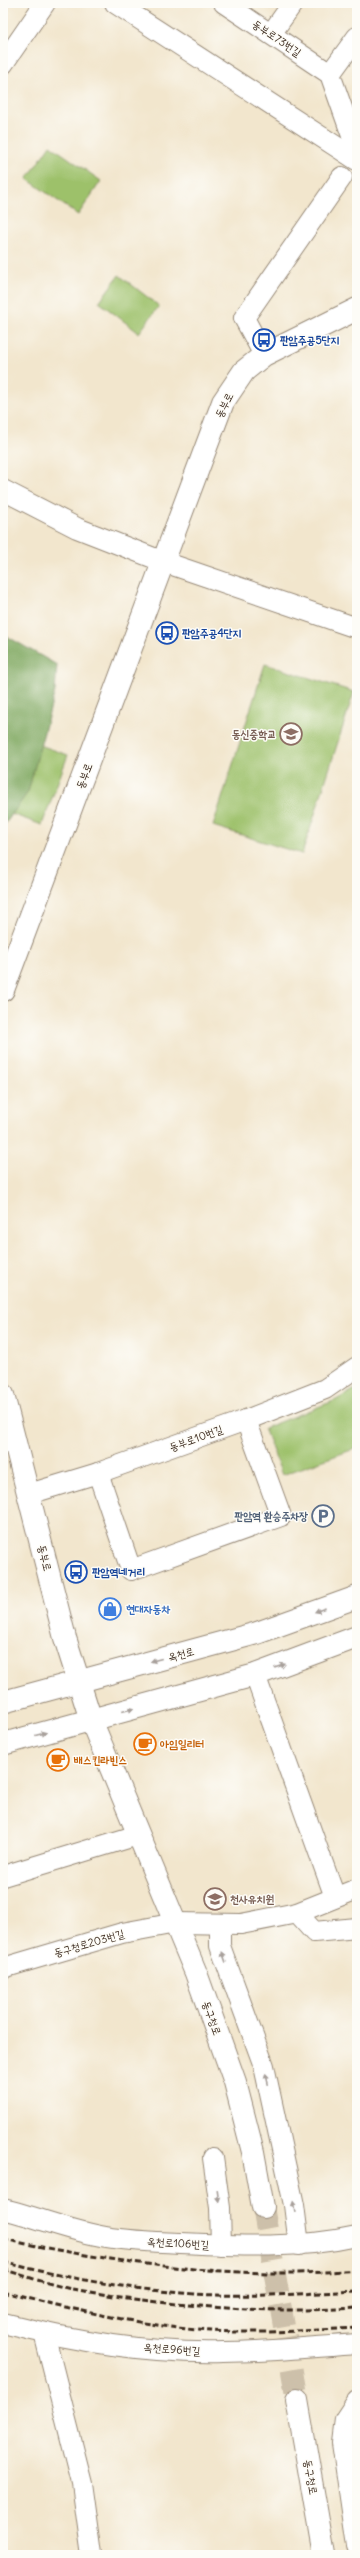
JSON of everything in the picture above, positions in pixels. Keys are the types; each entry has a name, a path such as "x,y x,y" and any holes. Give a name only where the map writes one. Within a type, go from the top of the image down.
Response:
{"main road":[{"name":"동부로","path":"3,989 223,402 244,371 264,355 357,309"},
{"name":"동부로","path":"3,1395 78,1682 91,1720"},
{"name":"옥천로","path":"3,1702 257,1633 357,1597"},
{"path":"3,1744 255,1675 357,1637"},
{"name":"동구청로","path":"91,1720 138,1836 176,1923 235,2082 253,2152 263,2207"},
{"name":"동구청로","path":"298,2400 324,2555"}],"street":[{"path":"3,64 45,3"},
{"path":"115,3 357,160"},
{"name":"동부로73번길","path":"224,3 330,74"},
{"path":"271,34 293,3"},
{"path":"357,37 330,74 357,150"},
{"path":"264,355 244,318 342,177"},
{"path":"3,490 77,528 164,562 357,628"},
{"name":"동부로10번길","path":"29,1494 98,1473 246,1420 325,1389 357,1367"},
{"path":"98,1473 131,1570 281,1516 246,1420"},
{"path":"255,1675 335,1897"},
{"path":"3,1876 138,1836"},
{"name":"동구청로203번길","path":"3,1968 122,1933 176,1923 241,1924 297,1913 357,1889"},
{"path":"297,1913 314,1932 357,1928"},
{"path":"220,1924 220,1946 266,2073 294,2205 299,2245"},
{"path":"213,2158 220,2208 220,2245"},
{"name":"옥천로106번길","path":"3,2209 106,2237 220,2245 299,2245 325,2243 357,2236"},
{"name":"옥천로96번길","path":"3,2323 44,2333 100,2343 174,2351 222,2352 352,2347"},
{"path":"44,2333 82,2483 92,2555"},
{"path":"357,2401 344,2419 342,2443 357,2545"}],"green space":[{"path":"50,145 101,181 78,215 27,179"},
{"path":"119,275 159,306 139,333 99,302"},
{"path":"3,634 57,665 55,691 28,792 3,827"},
{"path":"265,664 354,692 302,854 213,826"},
{"path":"3,732 68,755 42,825 3,811"},
{"path":"357,1388 357,1448 282,1475 264,1428 336,1400"}],"tunnel":[{"path":"263,2207 297,2400"}],"railway":[{"path":"3,2239 91,2256 179,2268 268,2273 313,2273 357,2270"},
{"path":"3,2262 92,2281 182,2293 248,2295 357,2291"},
{"path":"3,2269 67,2288 139,2300 175,2304 284,2310 357,2308"},
{"path":"3,2292 118,2318 187,2329 251,2332 357,2328"}],"place":[{"name":"판암주공5단지","path":"264,340"},
{"name":"판암주공4단지","path":"167,633"},
{"name":"동신중학교","path":"291,734"},
{"name":"판암역 환승주차장","path":"323,1516"},
{"name":"판암역네거리","path":"76,1572"},
{"name":"현대자동차","path":"110,1609"},
{"name":"아임일리터","path":"145,1744"},
{"name":"배스킨라빈스","path":"58,1760"},
{"name":"천사유치원","path":"215,1899"}]}
